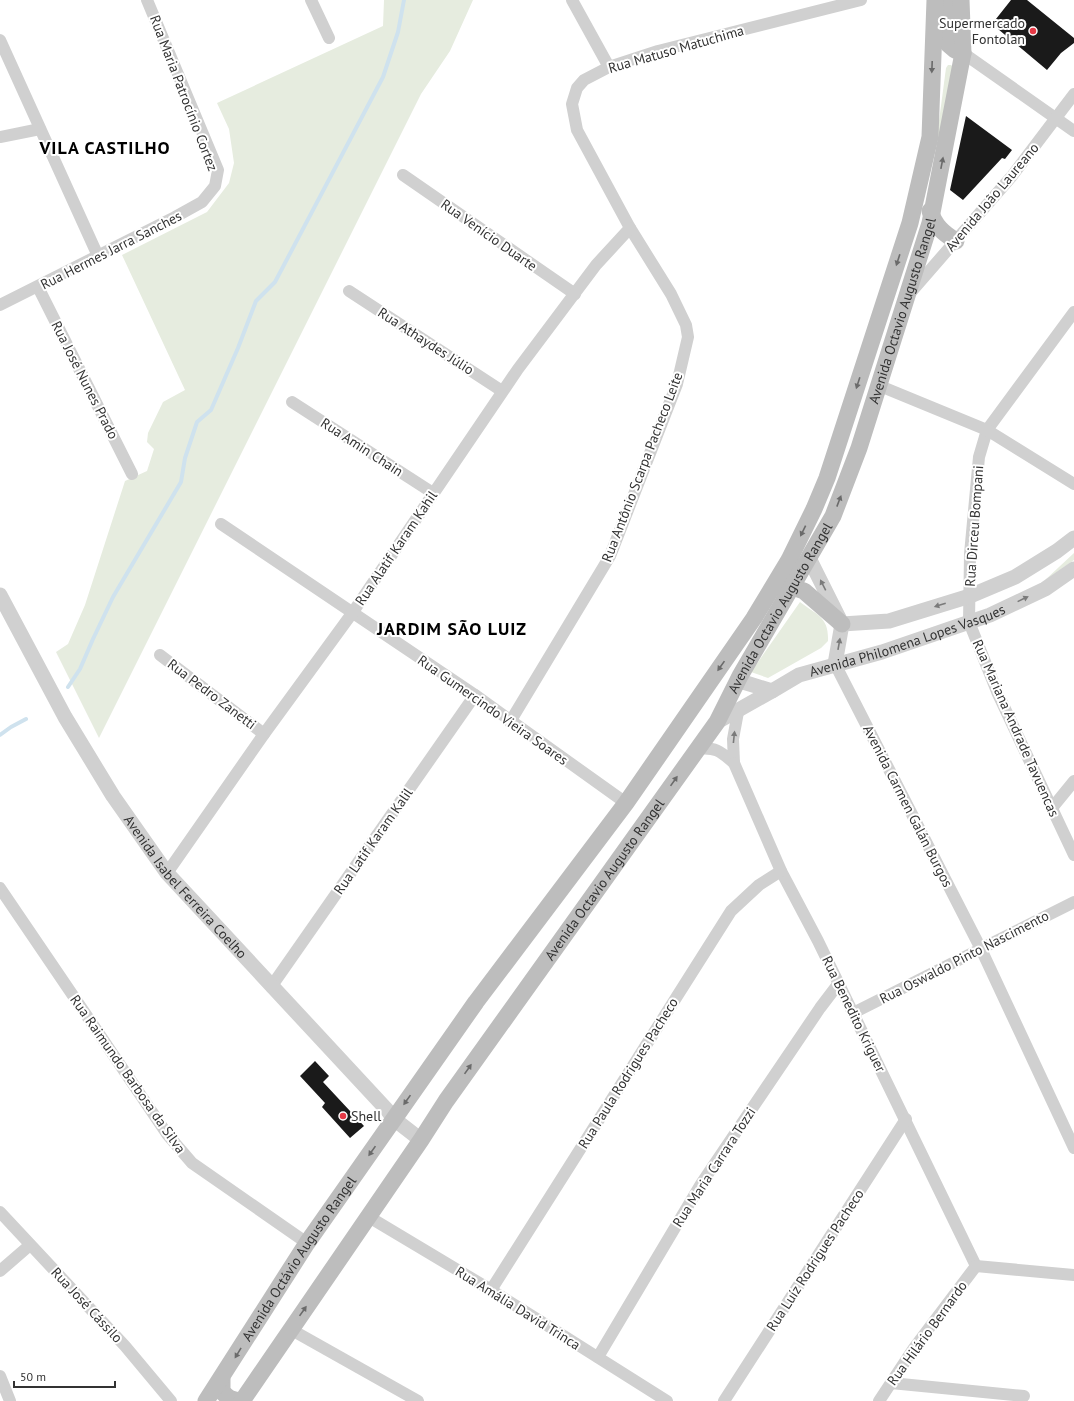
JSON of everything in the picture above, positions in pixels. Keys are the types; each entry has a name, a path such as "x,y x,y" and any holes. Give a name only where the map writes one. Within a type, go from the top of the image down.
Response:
{"main road":[{"name":"Avenida Octavio Augusto Rangel","path":"394,1119 476,1002 626,803 754,618 789,560 814,509 827,478 910,223 930,137 934,0"},
{"path":"946,0 948,44 955,50 963,53"},
{"name":"Avenida Octavio Augusto Rangel","path":"421,1140 446,1101 717,722 740,676 833,516 880,386 932,216 963,53 961,0"},
{"path":"930,137 926,198 932,216 943,233 956,241"},
{"path":"740,676 737,667 738,657 754,618 781,590 792,587 811,595 842,624"},
{"name":"Avenida Octávio Augusto Rangel","path":"206,1401 222,1379 307,1243 394,1119"},
{"path":"222,1379 222,1391 226,1396 233,1400 241,1401 421,1140"}],"street":[{"name":"Rua Maria Patrocínio Cortez","path":"147,0 218,170 215,186"},
{"path":"311,0 329,38"},
{"path":"572,0 609,66"},
{"name":"Rua Matuso Matuchima","path":"630,228 577,130 572,104 577,88 584,80 609,66 658,51 861,0"},
{"path":"0,40 98,256"},
{"path":"963,53 1074,131"},
{"name":"Avenida João Laureano","path":"906,297 1012,176 1074,94"},
{"path":"0,137 40,129"},
{"name":"Rua Venício Duarte","path":"403,175 575,294"},
{"name":"Rua Hermes Jarra Sanches","path":"0,305 38,287 202,202 215,186"},
{"name":"Rua Alatif Karam Kahil","path":"167,873 264,734 354,612 502,391 596,265 630,228"},
{"name":"Rua Antônio Scarpa Pacheco Leite","path":"510,722 610,556 677,384 688,337 686,325 671,294 630,228"},
{"name":"Rua José Nunes Prado","path":"38,287 132,474"},
{"name":"Rua Athaydes Júlio","path":"349,291 502,391"},
{"path":"986,430 1074,312"},
{"path":"880,386 986,430 1074,484"},
{"name":"Rua Amin Chain","path":"292,402 433,492"},
{"name":"Rua Dirceu Bompani","path":"969,622 970,554 979,457 986,430"},
{"name":"Rua Gumercindo Vieira Soares","path":"221,524 354,612 475,695 510,722 626,803"},
{"name":"Avenida Philomena Lopes Vasques","path":"842,624 889,621 970,596 1015,577 1057,551 1074,538"},
{"path":"809,558 842,624 835,664"},
{"name":"Avenida Philomena Lopes Vasques","path":"717,722 738,712 799,675 882,652 990,615 1045,589 1074,569"},
{"name":"Avenida Isabel Ferreira Coelho","path":"0,595 64,717 113,796 167,873 394,1119 421,1140"},
{"name":"Rua Mariana Andrade Tavuencas","path":"969,622 998,694 1074,855"},
{"name":"Rua Pedro Zanetti","path":"160,655 264,734"},
{"name":"Avenida Carmen Galán Burgos","path":"835,664 981,949 1074,1148"},
{"path":"740,676 743,682 772,691"},
{"name":"Rua Latif Karam Kalil","path":"271,987 475,695"},
{"name":"Rua Benedito Kriguer","path":"738,712 733,739 734,763 781,871 839,983 976,1266"},
{"name":"Rua Benedito Kriguer","path":"697,749 710,748 721,751 734,763"},
{"path":"1052,808 1074,781"},
{"name":"Rua Paula Rodrigues Pacheco","path":"491,1290 731,911 759,885 781,871"},
{"name":"Rua Raimundo Barbosa da Silva","path":"0,888 172,1140 192,1163 307,1243"},
{"name":"Rua Oswaldo Pinto Nascimento","path":"853,1013 1074,902"},
{"name":"Rua Maria Carrara Tozzi","path":"598,1357 701,1184 820,1008 839,983"},
{"name":"Rua Luíz Rodrigues Pacheco","path":"724,1401 906,1119"},
{"name":"Rua José Cássilo","path":"0,1212 125,1346 171,1401"},
{"name":"Rua Amália David Trinca","path":"368,1217 491,1290 667,1401"},
{"path":"0,1271 30,1245"},
{"path":"976,1266 1074,1275"},
{"name":"Rua Hilário Bernardo","path":"879,1401 914,1348 976,1266"},
{"path":"290,1329 418,1401"},
{"path":"0,1376 10,1401"},
{"path":"891,1383 1024,1396"}],"shaded area":[{"path":"384,0 473,0 450,51 421,94 99,738 56,652 68,644 85,605 125,481 147,471 154,449 147,442 148,433 163,402 185,390 122,255 207,212 229,183 234,163 229,129 217,103 383,26"},
{"path":"948,65 951,65 954,68 941,144 937,136 946,68"},
{"path":"1074,553 1074,560 1044,581"},
{"path":"800,602 821,617 828,633 828,641 821,648 768,678 751,672"}],"building":[{"name":"Supermercado Fontolan","path":"1011,0 1027,0 1074,38 1074,43 1061,53 1047,70 992,24"},
{"path":"966,116 1012,150 1005,159 1002,158 963,200 950,190"},
{"path":"315,1061 329,1076 323,1082 364,1126 350,1138 322,1107 325,1103 300,1076"}],"waterway":[{"path":"68,687 80,669 113,597 181,482 185,458 197,422 211,410 238,348 256,301 275,282 383,77 398,32 404,0"},
{"path":"0,735 26,719"}],"place":[{"name":"Supermercado Fontolan","path":"1033,31"},
{"name":"Shell","path":"343,1116"}],"district":[{"name":"VILA CASTILHO","path":"105,148"},
{"name":"JARDIM SÃO LUIZ","path":"452,629"}]}
